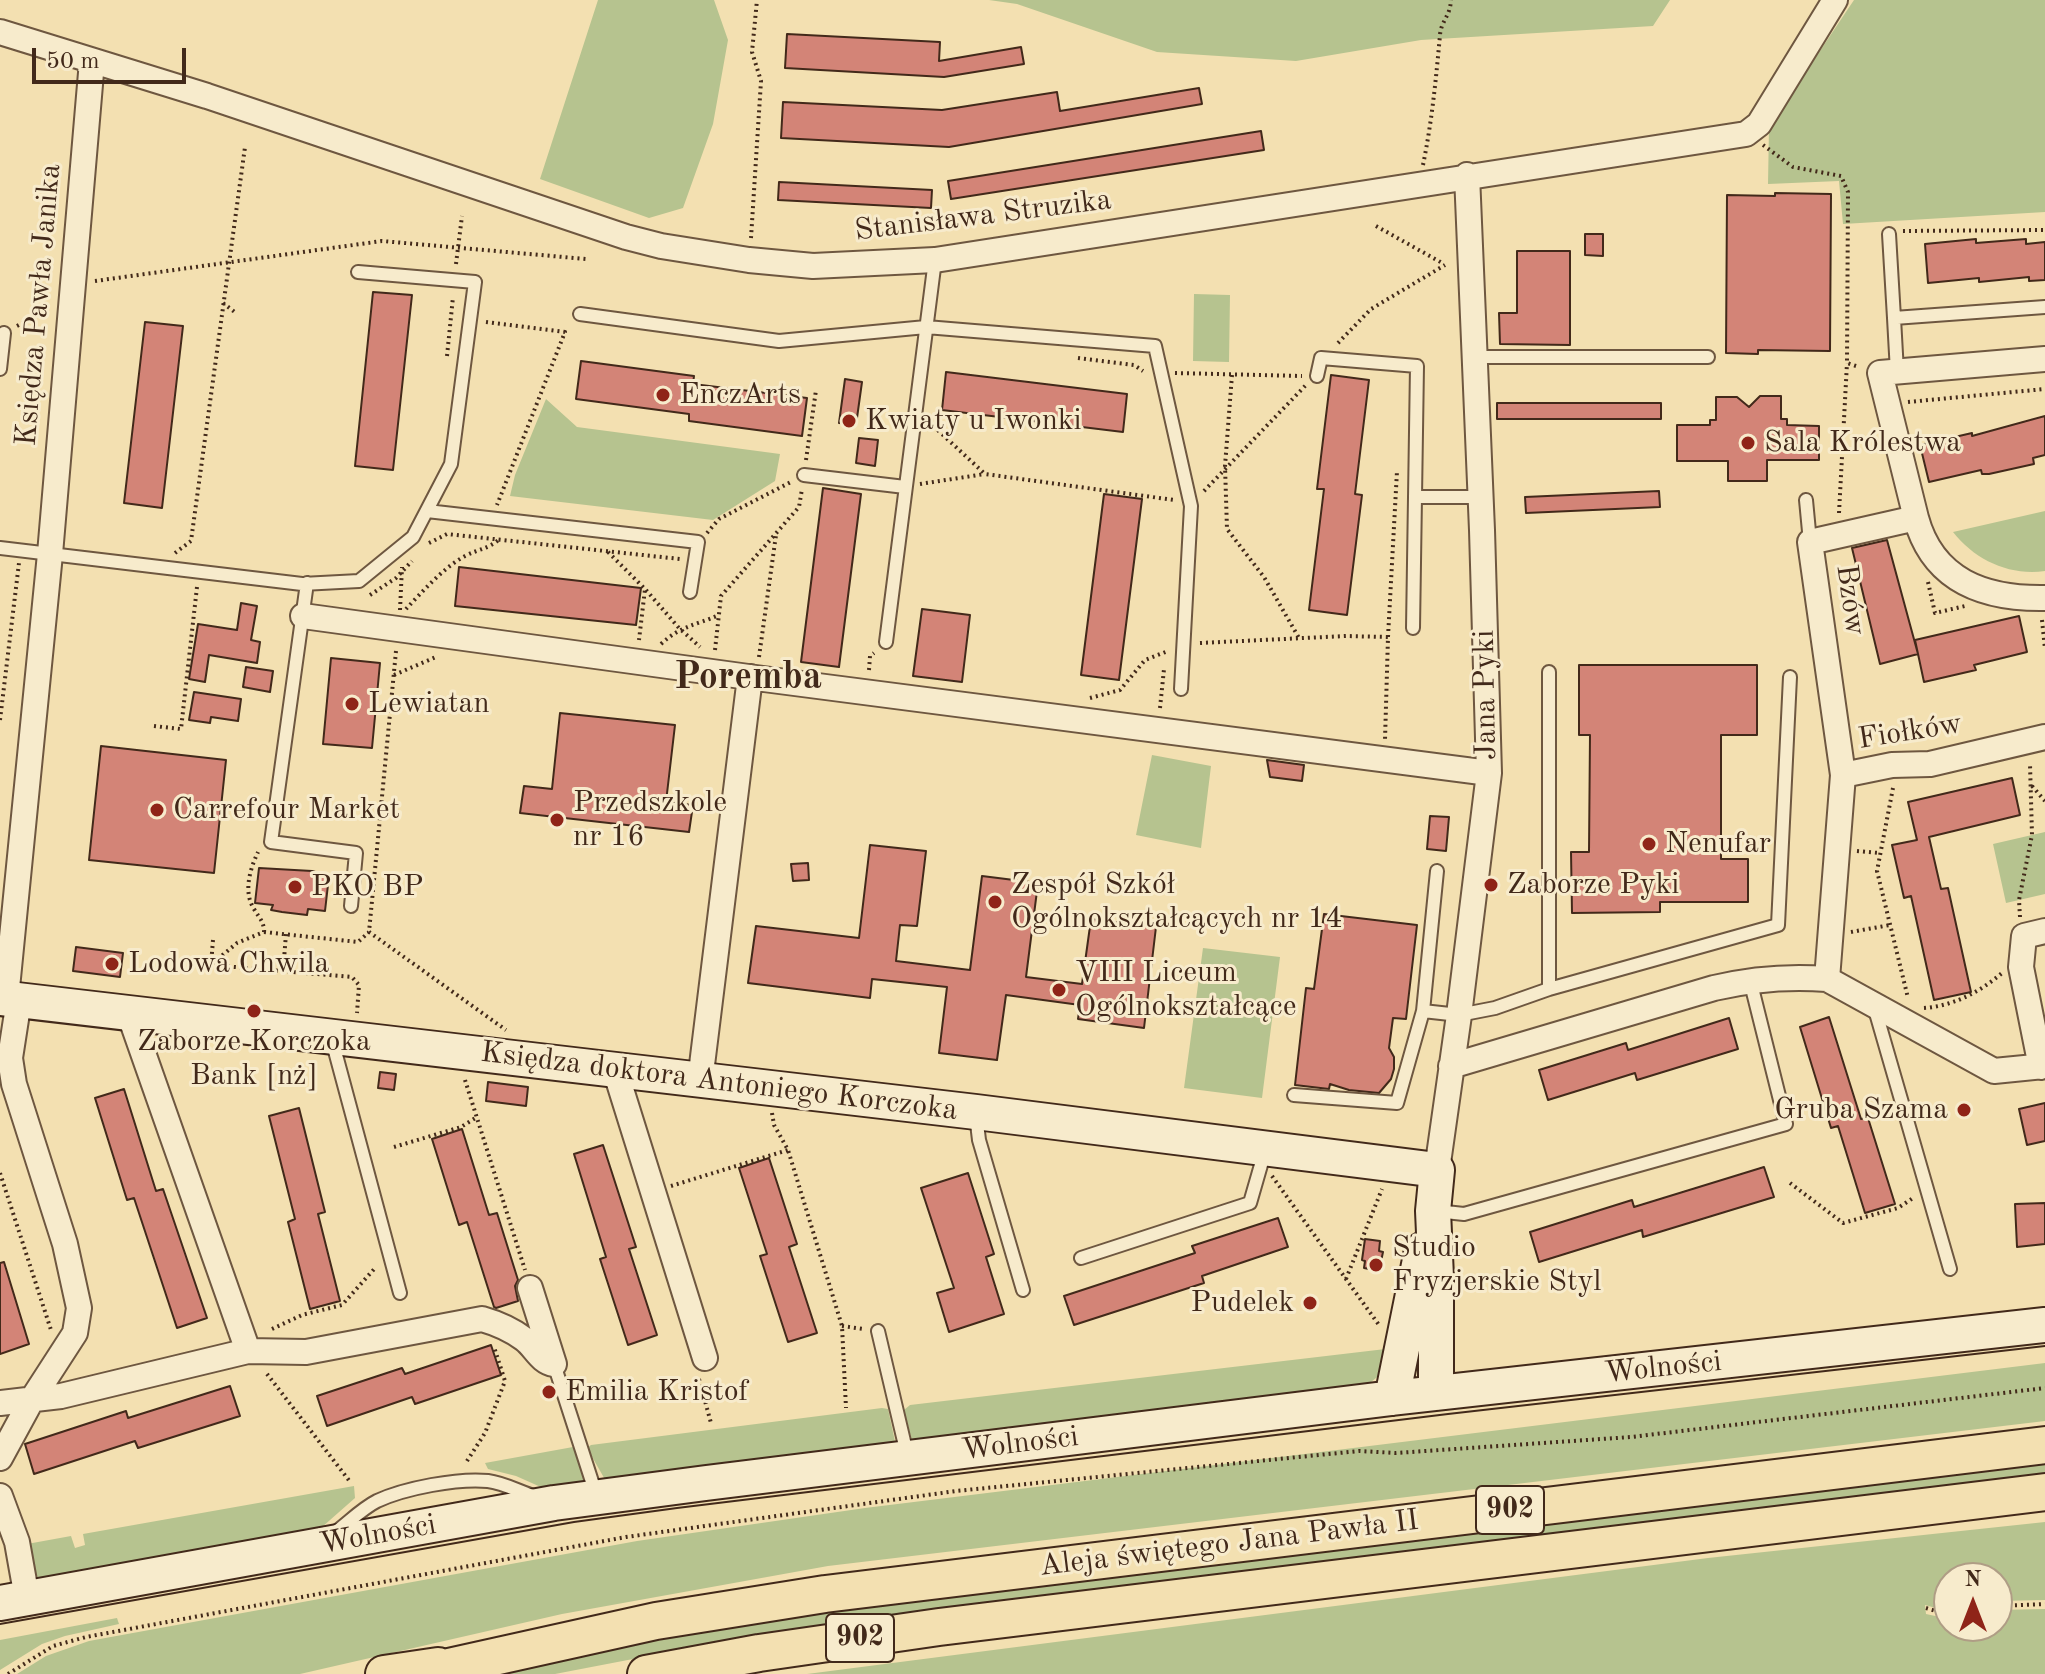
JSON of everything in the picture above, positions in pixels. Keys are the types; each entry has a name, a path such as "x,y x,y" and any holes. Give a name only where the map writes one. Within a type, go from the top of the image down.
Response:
{"main road":[{"name":"Aleja świętego Jana Pawła II","path":"417,1674 656,1621 825,1594 2045,1445"},
{"name":"Aleja świętego Jana Pawła II","path":"646,1674 759,1653 939,1627 2045,1492"},
{"path":"384,1674 471,1660"}],"street":[{"path":"1752,129 1835,0"},
{"name":"Stanisława Struzika","path":"0,32 207,96 626,237 661,246 749,260 813,266 935,260 1752,129"},
{"name":"Księdza Pawła Janika","path":"0,1458 31,1401 75,1333 79,1308 65,1244 14,1084 8,1036 8,999 92,61"},
{"name":"Jana Pyki","path":"1436,1393 1433,1211 1489,773 1467,175"},
{"path":"2044,598 2013,597 1982,591 1956,577 1922,541 1888,404 1888,373 2045,359"},
{"name":"Bzów","path":"1843,775 1810,542 1916,518"},
{"path":"303,616 637,662 713,666 753,678 1489,773"},
{"path":"700,1081 753,678"},
{"name":"Fiołków","path":"1827,979 1843,775 1892,765 1930,764 2037,739"},
{"path":"1451,1066 1714,988 1750,980 1797,977 1827,979 1994,1071 2043,1067 2030,941"},
{"name":"Księdza doktora Antoniego Korczoka","path":"8,999 129,1013 344,1028 458,1052 976,1112 1264,1154 1437,1170"},
{"path":"129,1013 248,1351"},
{"path":"615,1070 705,1358"},
{"name":"Jana Pyki","path":"1392,1398 1416,1274 1433,1211"},
{"path":"0,1403 31,1401 248,1351 306,1352 482,1319 524,1339 546,1363 554,1364 530,1288"},
{"name":"Wolności","path":"14,1601 554,1503 1392,1398 2045,1325"},
{"path":"0,1496 17,1542 14,1601"}],"lane":[{"path":"1888,373 1894,318 1889,234"},
{"path":"886,642 935,260"},
{"path":"0,548 307,583 359,581 413,537 451,464 475,282 358,272"},
{"path":"1894,318 2045,307"},
{"path":"580,314 779,341 926,327 1155,346 1191,506 1181,689"},
{"path":"0,369 4,333"},
{"path":"1475,357 1708,357"},
{"path":"1317,376 1321,358 1417,366 1413,628"},
{"path":"804,475 905,487"},
{"path":"1415,497 1481,497"},
{"path":"1806,500 1810,542"},
{"path":"427,511 698,542 690,592"},
{"path":"307,583 271,842 356,853 351,906"},
{"path":"1549,672 1549,989"},
{"path":"1423,1011 1459,1015 1495,1008 1549,989 1778,925 1790,677"},
{"path":"1294,1095 1397,1103 1423,1011 1437,871"},
{"path":"1433,1211 1464,1214 1786,1124 1750,980"},
{"path":"1874,1006 1950,1269"},
{"path":"344,1028 400,1293"},
{"path":"976,1112 979,1140 1023,1290"},
{"path":"1081,1258 1250,1203 1264,1154"},
{"path":"878,1331 908,1458"},
{"path":"554,1364 597,1498"}],"path":[{"path":"749,260 761,81 752,52 757,0"},
{"path":"1420,183 1439,65 1440,30 1451,12 1451,0"},
{"path":"1752,129 1793,167 1841,176 1848,192 1847,363 1837,536"},
{"path":"186,557 173,555 191,541 245,147"},
{"path":"446,364 462,216"},
{"path":"1321,358 1371,309 1445,265 1376,226"},
{"path":"1889,234 1898,231 2045,230"},
{"path":"4,333 72,291 229,261 382,241 586,259"},
{"path":"223,303 236,313"},
{"path":"485,538 565,332 490,322"},
{"path":"1072,357 1134,365 1145,372"},
{"path":"1847,363 1888,373"},
{"path":"1196,374 1317,376"},
{"path":"1232,375 1225,466 1227,529 1264,577 1299,638"},
{"path":"905,487 985,474 1179,500 1199,496 1300,389 1317,376"},
{"path":"1888,404 2045,389"},
{"path":"713,666 721,596 799,507 816,390"},
{"path":"915,409 985,474"},
{"path":"1385,759 1398,461"},
{"path":"716,525 719,519 804,475"},
{"path":"753,678 776,533"},
{"path":"425,546 434,538 447,534 695,561"},
{"path":"403,545 399,617 465,556 486,550 500,539"},
{"path":"0,720 20,550"},
{"path":"607,551 713,666"},
{"path":"361,599 381,590 402,573 417,555"},
{"path":"154,726 181,729 197,585"},
{"path":"637,662 645,589"},
{"path":"2044,598 2042,625 2045,649"},
{"path":"637,662 679,628 719,615"},
{"path":"211,965 237,943 264,932 358,942 369,932 399,629"},
{"path":"1158,730 1167,637"},
{"path":"1077,702 1120,690 1145,660 1200,643 1388,637"},
{"path":"867,692 870,656 886,642"},
{"path":"1894,784 1877,871 1910,1004 1925,1008 1939,1006 1984,989 2030,941 2018,911 2032,835 2030,784 2037,739"},
{"path":"2030,784 2045,801"},
{"path":"264,932 264,922 248,896 249,879 257,852 271,842"},
{"path":"1852,851 1879,853"},
{"path":"1845,933 1890,925"},
{"path":"369,932 510,1032"},
{"path":"283,972 286,934"},
{"path":"211,965 213,940"},
{"path":"211,965 352,977 359,985 344,1028"},
{"path":"458,1052 530,1288"},
{"path":"772,1110 774,1125 788,1150 842,1326 846,1408"},
{"path":"394,1147 461,1127 477,1117"},
{"path":"653,1191 788,1150"},
{"path":"1264,1154 1383,1330"},
{"path":"0,1173 60,1357"},
{"path":"1346,1279 1386,1179"},
{"path":"1790,1183 1843,1223 1898,1208 1913,1198"},
{"path":"351,1483 248,1351 254,1338 302,1315 342,1305 376,1267"},
{"path":"467,1461 485,1433 505,1381 488,1328 482,1319"},
{"path":"842,1326 878,1331"},
{"path":"8,1674 53,1646 86,1637 626,1537 956,1491 1359,1451 1396,1453 1631,1437 2045,1388"},
{"path":"2013,1605 2045,1604"},
{"path":"1926,1608 1933,1610"}],"green space":[{"path":"598,0 714,0 728,40 713,124 683,208 649,218 540,179"},
{"path":"989,0 1670,0 1653,26 1421,40 1296,61 1157,52 1017,4"},
{"path":"1854,0 2045,0 2045,212 1843,224 1839,181 1768,184 1769,127"},
{"path":"1194,294 1230,295 1229,362 1193,361"},
{"path":"546,399 577,427 780,454 775,481 713,520 510,496 515,475"},
{"path":"2045,511 2045,571 2019,571 1994,564 1972,551 1953,532"},
{"path":"1152,755 1211,766 1201,848 1136,835"},
{"path":"2045,832 2045,894 2006,903 1993,844"},
{"path":"1203,948 1280,957 1262,1098 1184,1088"},
{"path":"1394,1348 1386,1370 1366,1386 912,1441 904,1410 910,1405"},
{"path":"2045,1363 2045,1421 828,1566 562,1614 300,1674 17,1674 46,1656 89,1641 637,1541 865,1508"},
{"path":"888,1409 896,1446 607,1483 587,1448 591,1445"},
{"path":"573,1447 586,1485 552,1492 516,1476 488,1469 485,1463"},
{"path":"2045,1462 2045,1474 784,1630 555,1674 496,1674 590,1652 823,1612"},
{"path":"354,1486 355,1498 313,1535 51,1582 38,1578 27,1544 71,1536 75,1548 85,1545 83,1534"},
{"path":"2045,1522 2045,1600 2013,1601 2013,1562 1933,1562 1933,1607 1925,1605 1926,1614 1933,1616 1933,1642 2013,1642 2013,1610 2045,1609 2045,1674 807,1674 1708,1558"},
{"path":"117,1618 119,1624 42,1644 0,1670 0,1640"}],"building":[{"path":"787,34 940,42 939,61 1021,47 1024,64 944,77 785,68"},
{"path":"1199,88 1202,104 949,147 781,138 783,102 942,110 1057,92 1060,111"},
{"path":"1261,131 1264,150 951,199 948,181"},
{"path":"779,182 932,190 931,208 778,200"},
{"path":"1775,193 1831,194 1830,351 1726,353 1727,195 1775,196"},
{"path":"1585,234 1603,234 1603,256 1585,255"},
{"path":"1976,239 1976,243 2026,239 2026,244 2045,242 2045,280 2029,281 2029,277 1979,282 1979,278 1928,283 1925,244"},
{"path":"1517,251 1570,251 1570,345 1500,344 1499,313 1517,313"},
{"path":"373,292 412,295 393,470 355,466"},
{"path":"145,322 183,326 162,508 124,503"},
{"path":"581,361 694,376 693,384 807,398 802,436 689,421 689,414 576,399"},
{"path":"946,372 1127,394 1123,432 942,410"},
{"path":"1331,375 1369,380 1355,494 1362,495 1347,615 1309,610 1324,489 1317,489"},
{"path":"845,379 862,382 856,425 839,423"},
{"path":"1760,396 1781,396 1781,419 1787,419 1787,425 1819,426 1819,460 1767,460 1767,481 1728,481 1728,461 1677,461 1677,425 1710,425 1710,420 1716,420 1716,397 1737,397 1749,407"},
{"path":"1497,403 1661,403 1661,419 1497,419"},
{"path":"2045,416 2045,455 2033,458 2034,464 1989,474 1982,474 1981,470 1929,482 1920,445 1972,433 1972,436"},
{"path":"859,438 878,440 875,466 856,463"},
{"path":"823,488 861,494 839,667 801,662"},
{"path":"1659,491 1660,507 1526,513 1525,497"},
{"path":"1104,494 1142,499 1119,680 1081,675"},
{"path":"1887,540 1918,654 1880,664 1852,548"},
{"path":"459,567 641,588 636,625 455,606"},
{"path":"241,603 257,606 251,640 260,642 257,663 209,655 205,682 189,679 198,624 237,630"},
{"path":"922,609 970,615 962,682 913,676"},
{"path":"2019,616 2027,652 1974,665 1976,670 1924,682 1915,640"},
{"name":"Lewiatan","path":"331,658 380,663 372,748 323,744"},
{"path":"1579,665 1757,665 1757,735 1721,735 1721,859 1748,859 1748,902 1660,902 1660,912 1572,913 1571,852 1589,852 1590,735 1579,735"},
{"path":"246,667 273,671 270,692 243,687"},
{"path":"194,692 241,699 238,721 211,717 210,723 189,720"},
{"path":"560,713 675,725 666,802 693,805 689,832 520,813 524,786 552,789"},
{"name":"Carrefour Market","path":"101,746 226,760 214,873 89,860"},
{"path":"1267,760 1304,765 1302,781 1270,777"},
{"path":"2012,778 2020,815 1929,837 1941,889 1948,888 1971,992 1934,1000 1911,896 1904,898 1892,845 1917,840 1908,802"},
{"path":"1430,816 1449,817 1446,851 1427,849"},
{"path":"870,845 926,851 917,926 900,925 896,961 970,970 982,876 1038,883 1026,977 1082,984 1091,919 1156,927 1144,1028 1078,1019 1080,1005 1006,995 997,1060 939,1053 947,987 872,979 870,998 748,983 756,926 859,938"},
{"path":"808,863 809,880 793,881 791,864"},
{"path":"259,868 312,871 329,876 325,911 308,909 307,915 271,910 273,905 255,903"},
{"path":"1324,914 1417,925 1406,1019 1393,1018 1389,1048 1394,1057 1394,1069 1391,1079 1379,1093 1349,1090 1330,1084 1329,1089 1295,1085 1306,988 1314,989"},
{"path":"76,947 123,953 120,977 73,971"},
{"path":"1829,1017 1861,1119 1868,1118 1895,1204 1865,1213 1838,1126 1831,1128 1800,1027"},
{"path":"1729,1018 1738,1049 1637,1080 1635,1073 1548,1100 1539,1070 1626,1043 1628,1050"},
{"path":"380,1072 396,1074 394,1090 378,1088"},
{"path":"488,1082 528,1087 526,1106 486,1101"},
{"path":"124,1089 156,1191 163,1189 207,1318 177,1328 134,1198 127,1200 95,1098"},
{"path":"2045,1103 2045,1141 2027,1145 2019,1109"},
{"path":"299,1108 325,1212 318,1214 340,1301 310,1309 288,1222 295,1219 269,1116"},
{"path":"462,1129 489,1215 497,1213 518,1280 515,1286 518,1301 496,1308 467,1222 459,1225 432,1139"},
{"path":"603,1145 636,1247 629,1249 657,1335 628,1345 600,1259 606,1257 574,1154"},
{"path":"769,1158 797,1244 789,1247 817,1333 788,1342 760,1256 767,1254 739,1168"},
{"path":"1764,1167 1774,1197 1643,1237 1642,1230 1539,1262 1530,1232 1632,1200 1634,1207"},
{"path":"968,1173 994,1254 986,1257 1004,1314 949,1332 937,1293 954,1288 921,1188"},
{"path":"2045,1203 2045,1244 2017,1247 2015,1204"},
{"path":"1278,1218 1288,1247 1202,1276 1204,1283 1074,1325 1064,1296 1195,1253 1192,1246"},
{"path":"1365,1239 1380,1241 1379,1251 1383,1252 1379,1271 1364,1268"},
{"path":"4,1262 29,1344 0,1354 0,1263"},
{"path":"491,1345 501,1375 415,1404 412,1397 327,1426 317,1396 402,1368 405,1374"},
{"path":"230,1386 240,1416 138,1448 135,1441 34,1474 25,1444 126,1411 128,1418"}],"tram line":[{"path":"0,1624 574,1522 1448,1414 2045,1346"}],"place":[{"name":"EnczArts","path":"663,395"},
{"name":"Kwiaty u Iwonki","path":"849,421"},
{"name":"Sala Królestwa","path":"1748,443"},
{"name":"Lewiatan","path":"352,704"},
{"name":"Carrefour Market","path":"157,810"},
{"name":"Przedszkole nr 16","path":"557,820"},
{"name":"Nenufar","path":"1649,844"},
{"name":"Zaborze Pyki","path":"1491,885"},
{"name":"PKO BP","path":"295,887"},
{"name":"Zespół Szkół Ogólnokształcących nr 14","path":"995,902"},
{"name":"Lodowa Chwila","path":"112,964"},
{"name":"VIII Liceum Ogólnokształcące","path":"1059,990"},
{"name":"Zaborze Korczoka Bank [nż]","path":"254,1011"},
{"name":"Gruba Szama","path":"1964,1110"},
{"name":"Studio Fryzjerskie Styl","path":"1376,1265"},
{"name":"Pudelek","path":"1310,1303"},
{"name":"Emilia Kristof","path":"549,1392"}],"district":[{"name":"Poremba","path":"748,678"}]}
